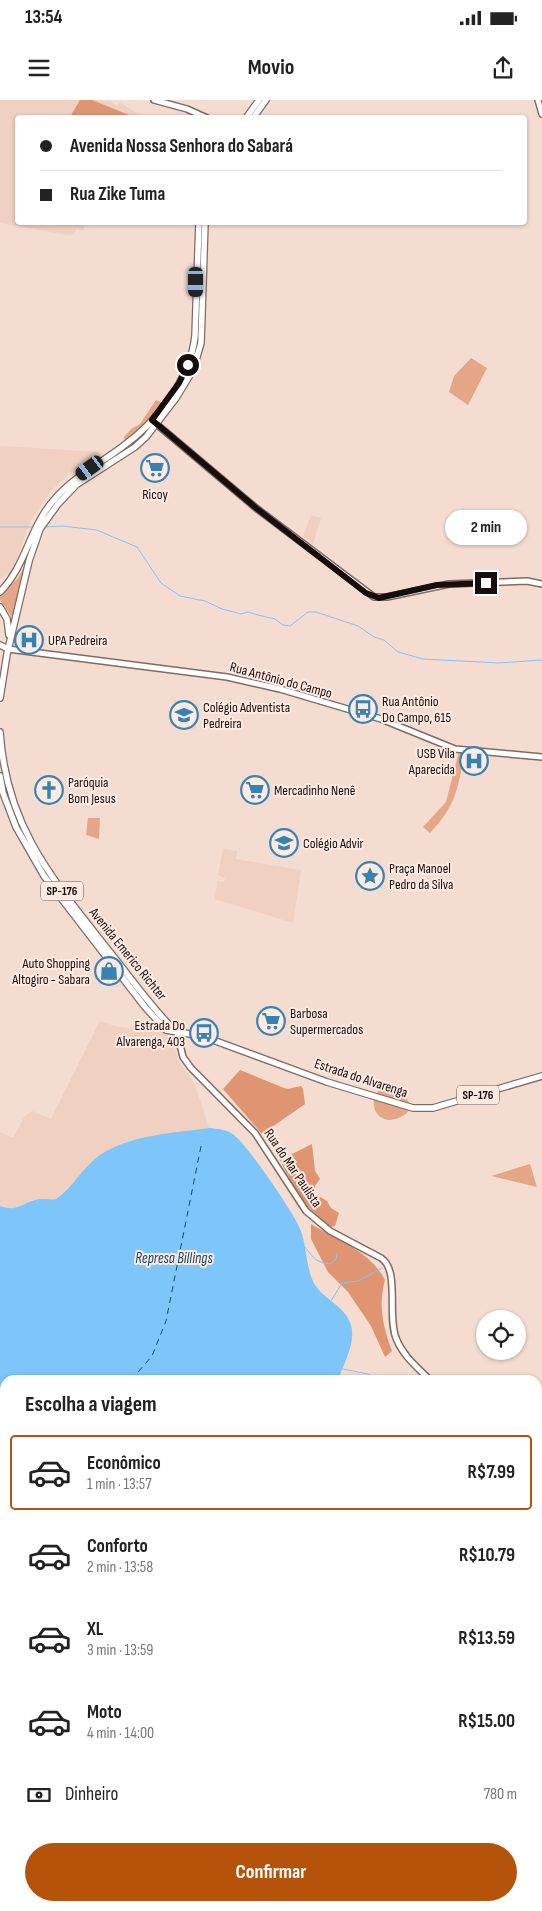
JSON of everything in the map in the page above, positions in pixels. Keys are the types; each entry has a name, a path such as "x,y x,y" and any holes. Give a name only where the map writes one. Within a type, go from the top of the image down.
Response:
{"main road":[{"path":"248,115 259,100"},
{"path":"255,115 266,100"},
{"path":"0,592 20,568 33,532 54,499 75,479 122,448 154,423 179,383 192,352 196,325 196,267 199,225"},
{"path":"0,698 8,649 32,548 48,517 76,485 135,447 180,392 193,370 198,356 202,326 205,225"},
{"path":"0,584 12,579"},
{"path":"0,607 8,625 8,649"},
{"path":"0,645 8,649"},
{"name":"Avenida Emerico Richter","path":"0,732 2,756 12,797 22,825 36,853 61,891 174,1030"},
{"name":"Avenida Emerico Richter","path":"0,776 3,793 16,827 44,876 163,1028"},
{"name":"Estrada do Alvarenga","path":"163,1028 204,1036 327,1082 413,1108 433,1108 542,1076"}],"street":[{"path":"154,100 187,109 200,115"},
{"path":"538,100 542,114"},
{"path":"154,423 256,508 374,598 394,596 426,587 449,584 526,581 542,584"},
{"name":"Rua Antônio do Campo","path":"8,649 227,677 280,689 381,719 452,748 542,757"},
{"name":"Rua do Mar Paulista","path":"174,1030 183,1057 191,1068 255,1132 306,1211 330,1231 388,1263 392,1273 391,1319 396,1339 406,1356 425,1375"}],"shaded area":[{"path":"0,100 101,100 104,102 109,100 117,106 119,102 140,115 15,115 15,225 85,225 83,230 77,229 72,235 68,235 0,223"},
{"path":"80,100 92,100 129,115 71,115"},
{"path":"471,358 487,368 468,405 449,392 454,376"},
{"path":"156,400 163,403 148,424 125,442 124,437 131,429 140,424"},
{"path":"0,446 100,452 70,473 51,491 30,522 13,569 9,574 0,579"},
{"path":"311,515 321,518 313,544 303,536"},
{"path":"24,567 13,615 11,616 0,600 0,596 18,578"},
{"name":"Colégio Adventista Pedreira","path":"174,700 199,705 195,730 169,725"},
{"path":"459,751 465,752 455,796 446,813 430,833 423,827 446,802"},
{"path":"88,818 100,818 99,839 86,835"},
{"path":"223,849 237,851 236,859 301,870 293,923 215,899 217,881 224,882 225,878 218,875"},
{"path":"100,1021 118,1027 165,1032 172,1037 178,1059 195,1085 209,1128 143,1138 117,1146 99,1156 56,1199 32,1200 20,1208 9,1209 0,1206 0,1132 13,1138 25,1116 32,1111 51,1119"},
{"path":"240,1070 284,1088 301,1086 305,1104 262,1134 223,1089"},
{"path":"388,1086 402,1093 409,1102 410,1107 404,1115 394,1119 385,1119 379,1116 375,1110 375,1096 380,1090"},
{"path":"312,1144 315,1171 320,1179 315,1186 315,1194 327,1201 331,1208 339,1213 335,1226 331,1227 307,1205 295,1188 280,1160"},
{"path":"530,1164 537,1187 491,1176"},
{"path":"311,1224 363,1254 379,1270 385,1280 382,1316 392,1351 385,1357 371,1326 348,1292 328,1272 311,1239"}],"water":[{"name":"Represa Billings","path":"209,1128 225,1130 234,1135 250,1152 297,1222 301,1231 309,1271 314,1283 323,1294 344,1312 351,1325 351,1346 340,1375 0,1375 0,1206 15,1208 38,1199 56,1199 100,1155 125,1143 167,1133"}],"waterway":[{"path":"46,527 62,526 97,530 137,547 161,583 180,596 205,601 222,609 241,614 248,612 275,619 283,625 290,626 308,612 316,612 358,626 374,637 384,640 398,652 423,659 499,663 542,660"},
{"path":"0,527 34,527"},
{"path":"305,1247 316,1259 325,1263 330,1264 336,1259 337,1254"},
{"path":"331,1301 342,1283 358,1281 382,1268"},
{"path":"343,1369 370,1375"}],"ferry route":[{"path":"135,1375 152,1356 166,1321 202,1141"}],"place":[{"name":"Ricoy","path":"155,468"},
{"name":"UPA Pedreira","path":"29,640"},
{"name":"Rua Antônio Do Campo, 615","path":"363,709"},
{"name":"Colégio Adventista Pedreira","path":"184,715"},
{"name":"USB Vila Aparecida","path":"474,761"},
{"name":"Paróquia Bom Jesus","path":"49,790"},
{"name":"Mercadinho Nenê","path":"255,790"},
{"name":"Colégio Advir","path":"284,843"},
{"name":"Praça Manoel Pedro da Silva","path":"370,876"},
{"name":"Auto Shopping Altogiro - Sabara","path":"109,971"},
{"name":"Barbosa Supermercados","path":"271,1021"},
{"name":"Estrada Do Alvarenga, 403","path":"204,1033"}],"route":[{"path":"188,365 179,383 152,420 187,452 256,508 366,593 374,598 379,598 437,585 486,583"}]}
